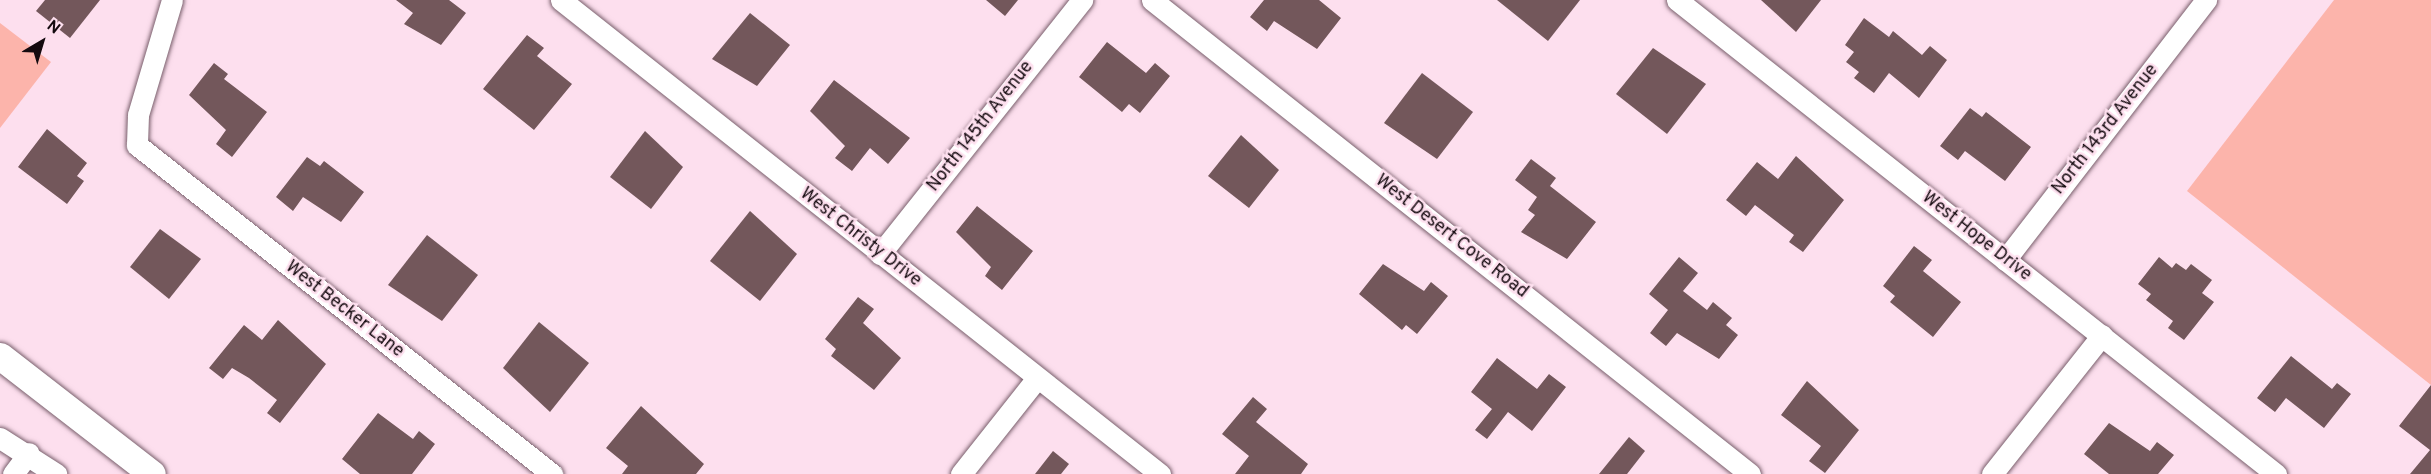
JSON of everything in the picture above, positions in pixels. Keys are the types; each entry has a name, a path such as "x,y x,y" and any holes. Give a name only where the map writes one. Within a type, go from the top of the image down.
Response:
{"main road":[{"path":"0,356 152,474"}],"street":[{"name":"West Becker Lane","path":"172,0 138,114 137,145 552,474"},
{"name":"West Christy Drive","path":"561,0 1160,474"},
{"name":"North 145th Avenue","path":"880,254 1082,0"},
{"name":"West Desert Cove Road","path":"1152,0 1750,474"},
{"name":"West Hope Drive","path":"1677,0 2276,474"},
{"name":"North 143rd Avenue","path":"2005,260 2206,0"},
{"path":"1992,474 2102,335"},
{"path":"961,474 1037,378"},
{"path":"0,438 29,453 56,474"},
{"path":"13,474 29,453"}],"shaded area":[{"path":"2334,0 2431,0 2431,385 2187,191"},
{"path":"0,23 51,62 0,128"}],"building":[{"path":"45,0 100,0 70,38 36,11"},
{"path":"396,0 449,0 466,13 441,45 404,24 413,13"},
{"path":"986,0 1018,0 1005,16"},
{"path":"1264,0 1319,0 1341,18 1317,49 1274,21 1267,31 1250,17"},
{"path":"1497,0 1580,0 1548,41"},
{"path":"1761,0 1821,0 1796,32"},
{"path":"750,13 790,45 757,86 712,59"},
{"path":"1864,18 1889,37 1893,31 1922,55 1930,46 1947,60 1919,98 1889,73 1874,93 1854,78 1859,72 1846,62 1854,52 1845,45"},
{"path":"527,35 544,48 537,56 572,84 534,130 483,89"},
{"path":"1107,42 1146,73 1155,63 1170,76 1140,113 1129,104 1122,112 1079,77"},
{"path":"1653,48 1706,84 1667,134 1616,94"},
{"path":"214,63 228,74 224,79 267,112 232,157 216,144 226,130 189,95"},
{"path":"1422,73 1473,112 1437,159 1384,123"},
{"path":"834,80 910,138 888,164 870,148 852,171 835,158 845,146 810,111"},
{"path":"1970,108 1982,117 1986,112 2031,147 2005,181 1965,151 1958,160 1940,146"},
{"path":"47,129 87,163 77,176 84,181 67,204 18,167"},
{"path":"645,131 683,167 651,209 610,177"},
{"path":"1241,135 1279,170 1249,208 1208,176"},
{"path":"1796,156 1844,200 1803,252 1789,242 1794,235 1755,205 1746,216 1726,200 1757,162 1778,179"},
{"path":"307,157 320,166 324,161 364,192 341,222 303,197 293,211 276,197"},
{"path":"1531,159 1556,178 1550,186 1596,222 1567,259 1521,232 1535,215 1528,210 1537,197 1515,180"},
{"path":"977,206 1033,251 1002,290 985,276 991,267 956,232"},
{"path":"750,211 797,254 760,301 710,261"},
{"path":"160,229 201,259 169,299 130,267"},
{"path":"427,235 478,275 442,321 388,285"},
{"path":"1914,246 1932,260 1923,271 1961,302 1933,337 1890,302 1895,296 1883,286"},
{"path":"1679,257 1698,273 1683,291 1707,310 1713,302 1732,318 1726,325 1738,335 1719,359 1677,333 1666,346 1650,333 1668,310 1649,294"},
{"path":"2159,257 2172,268 2176,263 2186,270 2191,264 2212,280 2202,293 2214,302 2184,340 2168,328 2173,321 2146,300 2151,294 2138,284"},
{"path":"1383,264 1424,291 1431,282 1448,296 1417,334 1406,325 1402,330 1359,294"},
{"path":"858,297 874,309 863,323 901,358 874,390 831,356 836,349 825,339"},
{"path":"278,320 326,364 280,423 267,413 277,400 249,378 232,368 223,379 209,368 244,325 262,340"},
{"path":"539,322 589,363 550,412 503,368"},
{"path":"2291,356 2332,389 2337,383 2351,394 2324,428 2286,398 2275,412 2257,398"},
{"path":"1497,358 1537,389 1549,374 1566,387 1532,431 1508,412 1487,439 1475,430 1492,409 1471,392"},
{"path":"1807,381 1859,430 1825,473 1809,461 1821,446 1781,415"},
{"path":"2431,385 2431,474 2410,474 2430,450 2399,426"},
{"path":"1253,397 1267,409 1256,422 1308,464 1301,474 1235,474 1249,456 1222,434"},
{"path":"641,406 704,464 696,474 622,474 628,466 606,448"},
{"path":"378,413 413,439 419,431 435,444 412,474 360,474 342,459"},
{"path":"2109,423 2150,451 2157,442 2174,455 2158,474 2109,474 2084,454"},
{"path":"1629,437 1645,451 1627,474 1599,474"},
{"path":"1053,451 1069,464 1061,474 1035,474"}]}
